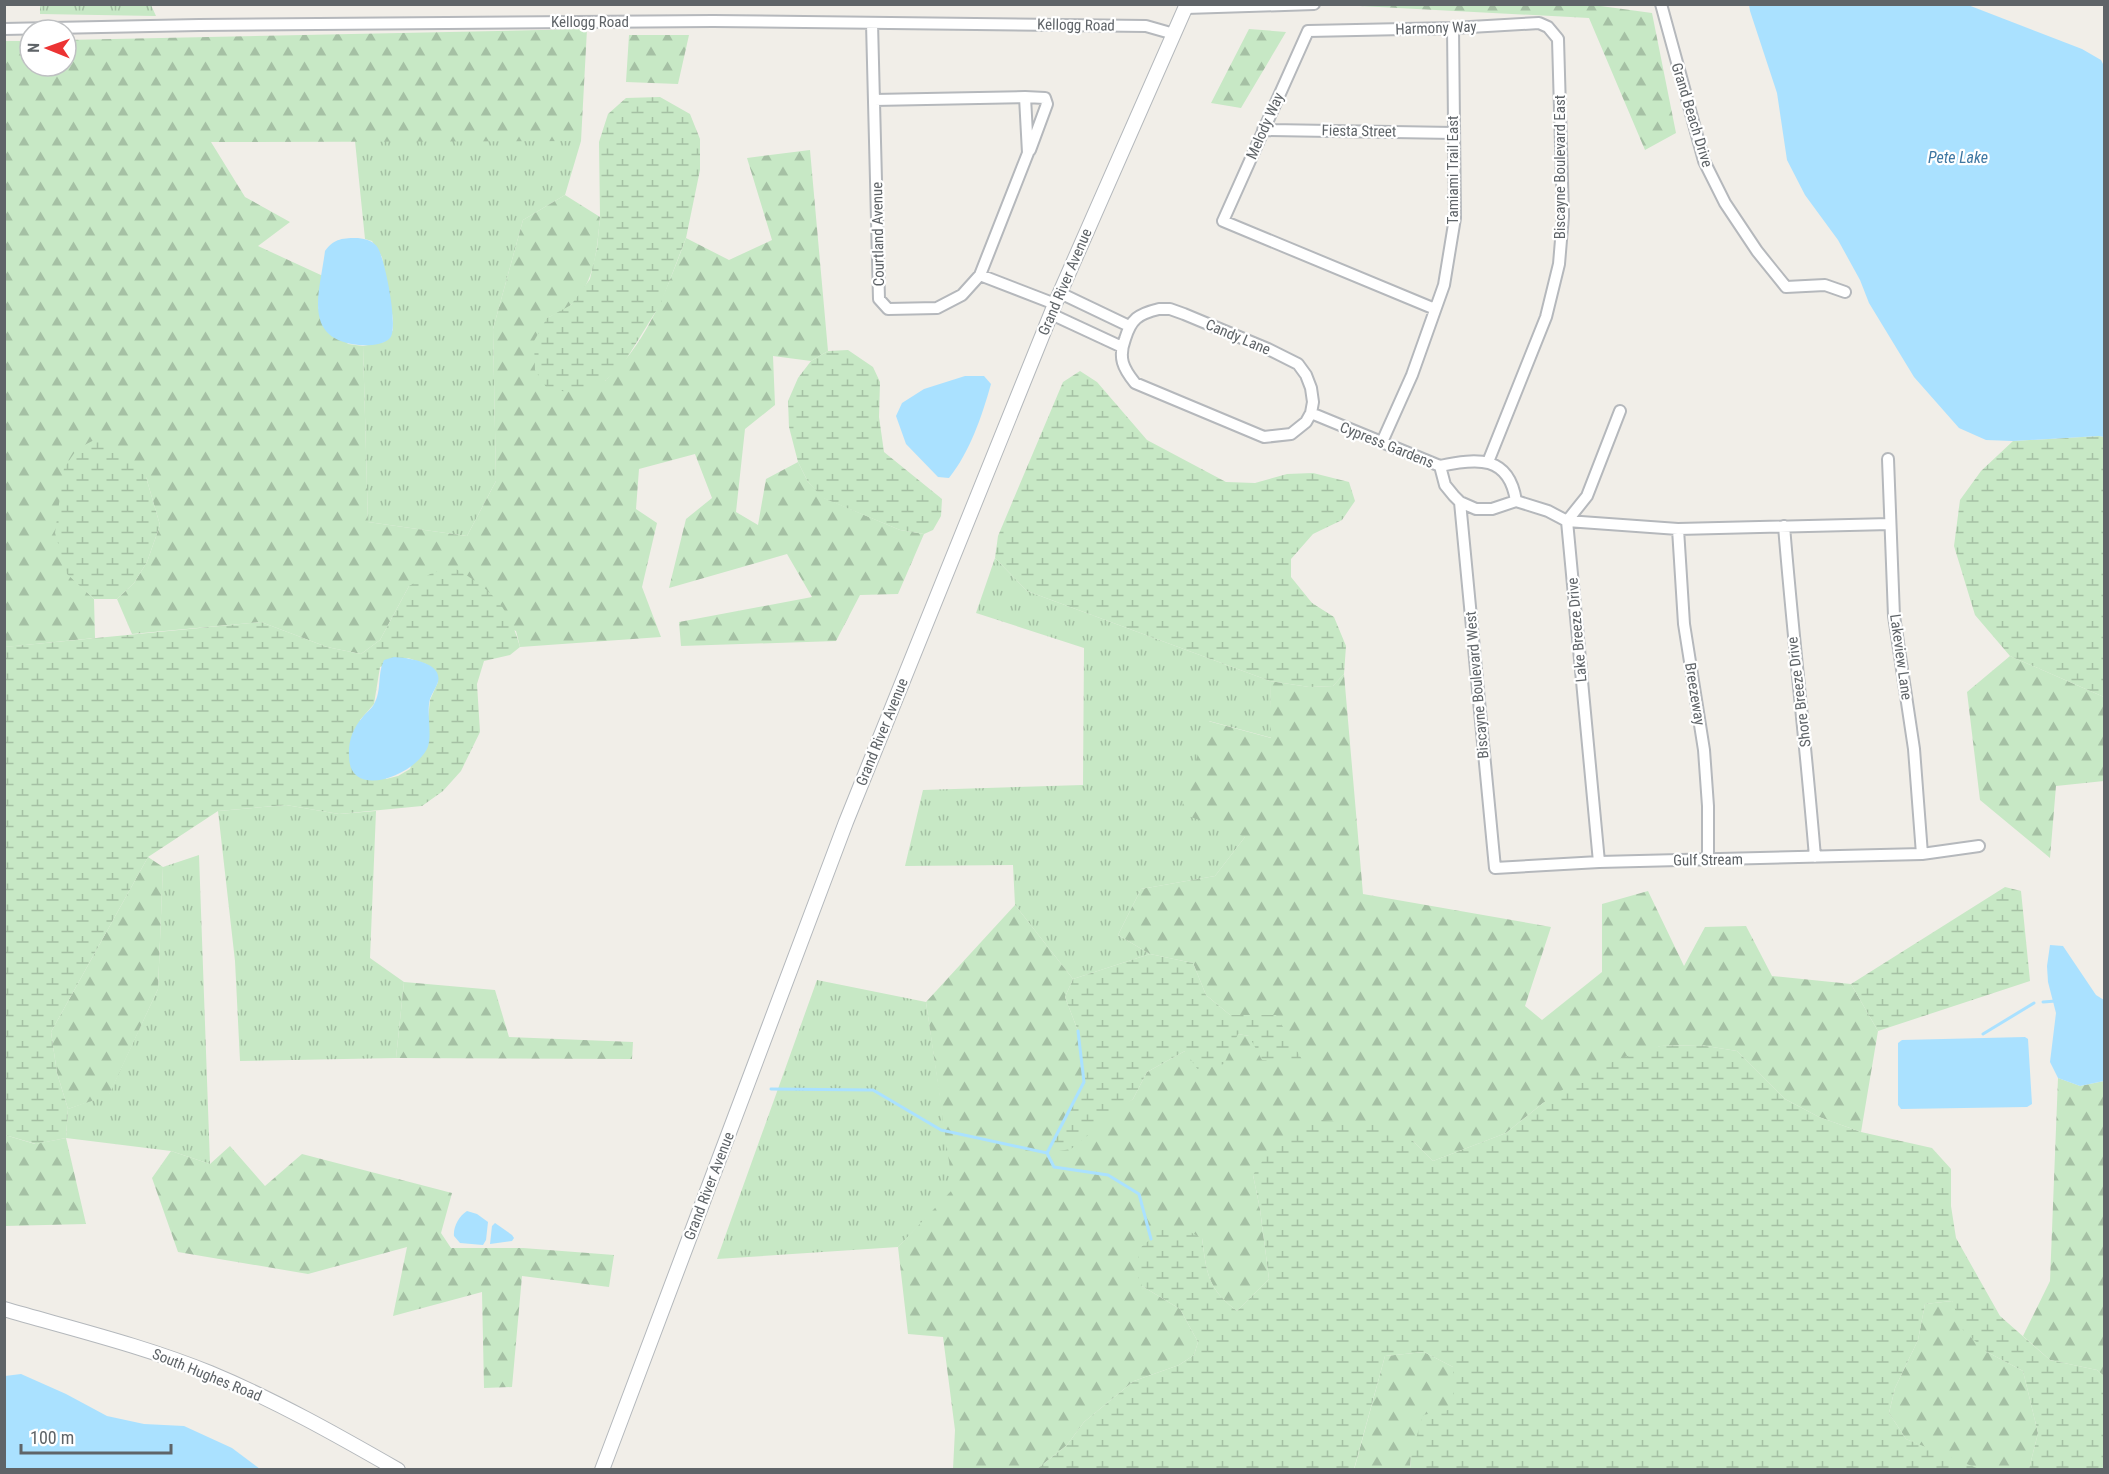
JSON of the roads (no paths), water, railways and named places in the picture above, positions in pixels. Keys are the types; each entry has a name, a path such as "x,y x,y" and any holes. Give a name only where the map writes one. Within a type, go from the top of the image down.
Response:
{"main road":[{"name":"Grand River Avenue","path":"602,1470 846,822 1055,304 1187,6"},
{"name":"South Hughes Road","path":"4,1309 208,1372 293,1412 398,1470"}],"street":[{"path":"1187,6 1314,4"},
{"name":"Grand Beach Drive","path":"1661,4 1704,161 1725,203 1757,251 1786,287 1826,285 1845,292"},
{"name":"Kellogg Road","path":"4,29 591,22 872,23 1146,26 1174,34"},
{"name":"Courtland Avenue","path":"872,23 879,299 888,309 937,308 962,295 980,274 1047,104 1045,98 874,100"},
{"name":"Harmony Way","path":"1308,31 1453,28 1539,23 1548,27 1558,39"},
{"name":"Tamiami Trail East","path":"1382,442 1412,375 1444,285 1455,218 1453,28"},
{"name":"Melody Way","path":"1308,31 1223,221 1435,309"},
{"name":"Biscayne Boulevard East","path":"1488,462 1546,317 1559,264 1563,216 1558,39"},
{"name":"Courtland Avenue","path":"1025,98 1028,153"},
{"name":"Fiesta Street","path":"1263,130 1454,133"},
{"path":"980,274 1055,304 1129,326 1122,347 1121,361 1125,371 1135,383 1264,437 1291,434 1306,423 1311,413"},
{"path":"1055,304 1122,347"},
{"name":"Candy Lane","path":"1129,326 1138,317 1148,312 1170,309 1268,349 1298,364 1306,375 1313,402 1311,413"},
{"path":"1567,521 1587,496 1620,411"},
{"name":"Cypress Gardens","path":"1311,413 1440,466 1445,485 1460,502"},
{"name":"Lakeview Lane","path":"1888,459 1894,616 1914,749 1922,854"},
{"path":"1440,466 1475,460 1488,462 1507,475 1516,501"},
{"path":"1460,502 1476,509 1492,509 1516,501 1548,511 1567,521 1678,530 1890,524"},
{"name":"Biscayne Boulevard West","path":"1460,502 1495,868"},
{"name":"Lake Breeze Drive","path":"1567,521 1599,862"},
{"name":"Shore Breeze Drive","path":"1784,526 1792,637 1805,733 1815,857"},
{"name":"Breezeway","path":"1678,530 1684,624 1705,761 1708,860"},
{"name":"Gulf Stream","path":"1495,868 1599,862 1922,854 1978,846"}],"water":[{"name":"Pete Lake","path":"1749,5 1968,5 2082,49 2101,60 2104,66 2104,437 1986,440 1959,428 1914,377 1869,303 1860,280 1838,240 1805,195 1787,160 1777,93"},
{"path":"348,238 370,241 378,248 390,294 392,332 390,338 376,344 359,345 341,341 329,334 321,323 318,311 325,251 332,243"},
{"path":"965,376 984,376 991,384 979,421 963,457 949,478 938,477 906,444 896,416 902,403 924,389"},
{"path":"394,657 423,662 435,670 438,675 438,682 429,705 429,744 419,759 408,768 382,780 370,781 359,777 352,769 349,756 350,740 356,726 376,699 384,660"},
{"path":"2050,945 2063,946 2096,995 2104,1000 2104,1081 2080,1086 2058,1078 2050,1062 2056,1013 2048,982 2047,966"},
{"path":"2025,1037 2028,1039 2032,1104 2027,1107 1901,1109 1898,1105 1898,1043 1902,1040"},
{"path":"467,1211 477,1214 488,1222 486,1240 483,1245 460,1243 454,1236 457,1222"},
{"path":"495,1223 512,1235 514,1238 512,1241 490,1244 492,1226"},
{"path":"21,1374 107,1416 144,1424 184,1426 232,1448 260,1469 5,1469 5,1376"}],"waterway":[{"path":"2043,1002 2056,1001"},
{"path":"1983,1034 2034,1003"},
{"path":"1047,1153 1084,1082 1078,1031"},
{"path":"771,1089 873,1090 941,1130 1047,1153 1054,1167 1108,1175 1139,1194 1151,1239"}]}
